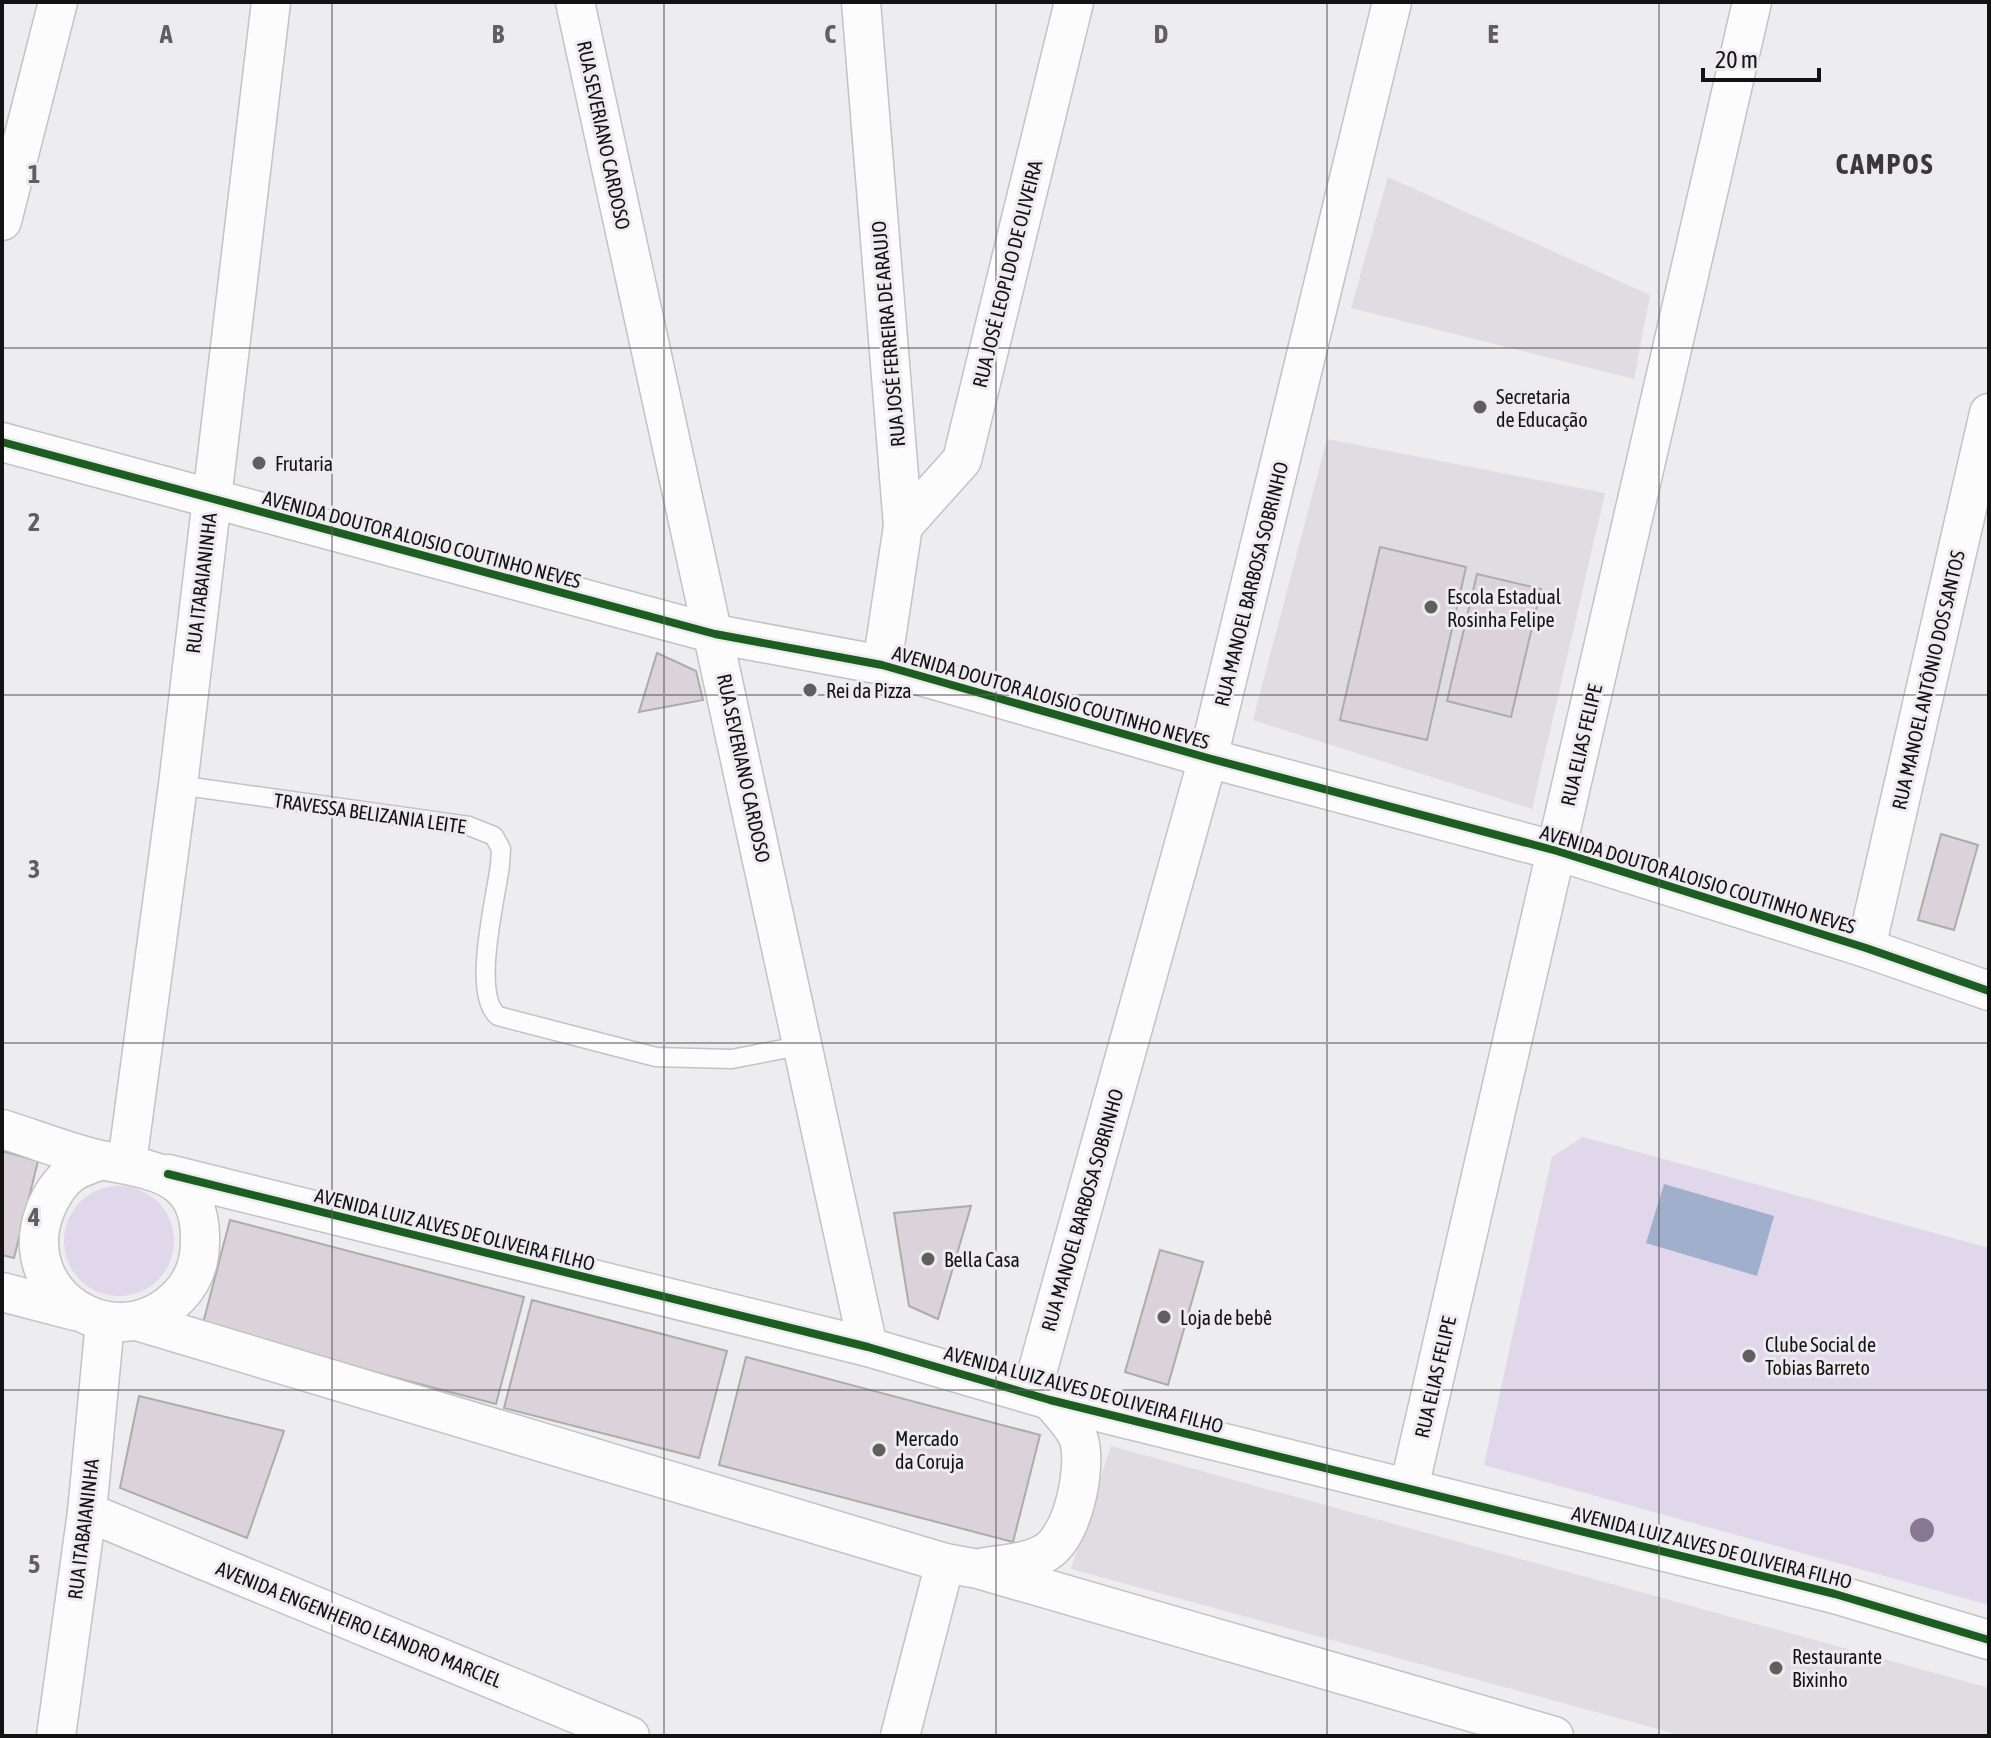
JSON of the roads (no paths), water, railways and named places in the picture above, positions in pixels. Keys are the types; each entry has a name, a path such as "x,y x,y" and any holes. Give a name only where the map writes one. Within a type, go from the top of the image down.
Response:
{"street":[{"path":"2,221 58,2"},
{"name":"RUA ITABAIANINHA","path":"114,1161 178,785 271,2"},
{"name":"RUA SEVERIANO CARDOSO","path":"575,2 868,1347"},
{"name":"RUA JOSÉ FERREIRA DE ARAUJO","path":"861,2 903,526 882,665"},
{"name":"RUA JOSÉ LEOPLDO DE OLIVEIRA","path":"903,526 962,460 1074,2"},
{"name":"RUA MANOEL BARBOSA SOBRINHO","path":"1041,1397 1208,758 1392,2"},
{"name":"RUA ELIAS FELIPE","path":"1409,1488 1752,2"},
{"name":"RUA MANOEL ANTÔNIO DOS SANTOS","path":"1866,948 1989,413"},
{"name":"AVENIDA DOUTOR ALOISIO COUTINHO NEVES","path":"2,442 715,634 882,665 1208,758 1557,851 1866,948 1989,991"},
{"path":"2,1129 168,1174 190,1198 201,1227 200,1258 188,1287 166,1309 106,1318 52,1288 39,1259 38,1227 50,1196 72,1173 114,1161"},
{"name":"AVENIDA LUIZ ALVES DE OLIVEIRA FILHO","path":"168,1174 868,1347 1041,1397 1835,1594 1989,1640"},
{"path":"2,1292 106,1318 1554,1736"},
{"name":"RUA ITABAIANINHA","path":"56,1736 87,1512 106,1318"},
{"path":"962,1566 1045,1553 1058,1542 1069,1521 1080,1485 1079,1439 1041,1397"},
{"name":"AVENIDA ENGENHEIRO LEANDRO MARCIEL","path":"87,1512 630,1736"},
{"path":"900,1736 962,1566"}],"lane":[{"name":"TRAVESSA BELIZANIA LEITE","path":"178,785 487,831 501,849 485,980 489,1004 498,1016 656,1057 732,1059 804,1045"}],"water":[{"path":"1664,1184 1774,1216 1757,1276 1646,1243"}],"place":[{"name":"Secretaria de Educação","path":"1480,407"},
{"name":"Frutaria","path":"259,463"},
{"name":"Escola Estadual Rosinha Felipe","path":"1431,607"},
{"name":"Rei da Pizza","path":"810,690"},
{"name":"Bella Casa","path":"928,1259"},
{"name":"Loja de bebê","path":"1164,1317"},
{"name":"Clube Social de Tobias Barreto","path":"1749,1356"},
{"name":"Mercado da Coruja","path":"879,1450"},
{"name":"Restaurante Bixinho","path":"1776,1668"}],"district":[{"name":"CAMPOS","path":"1885,164"}]}
